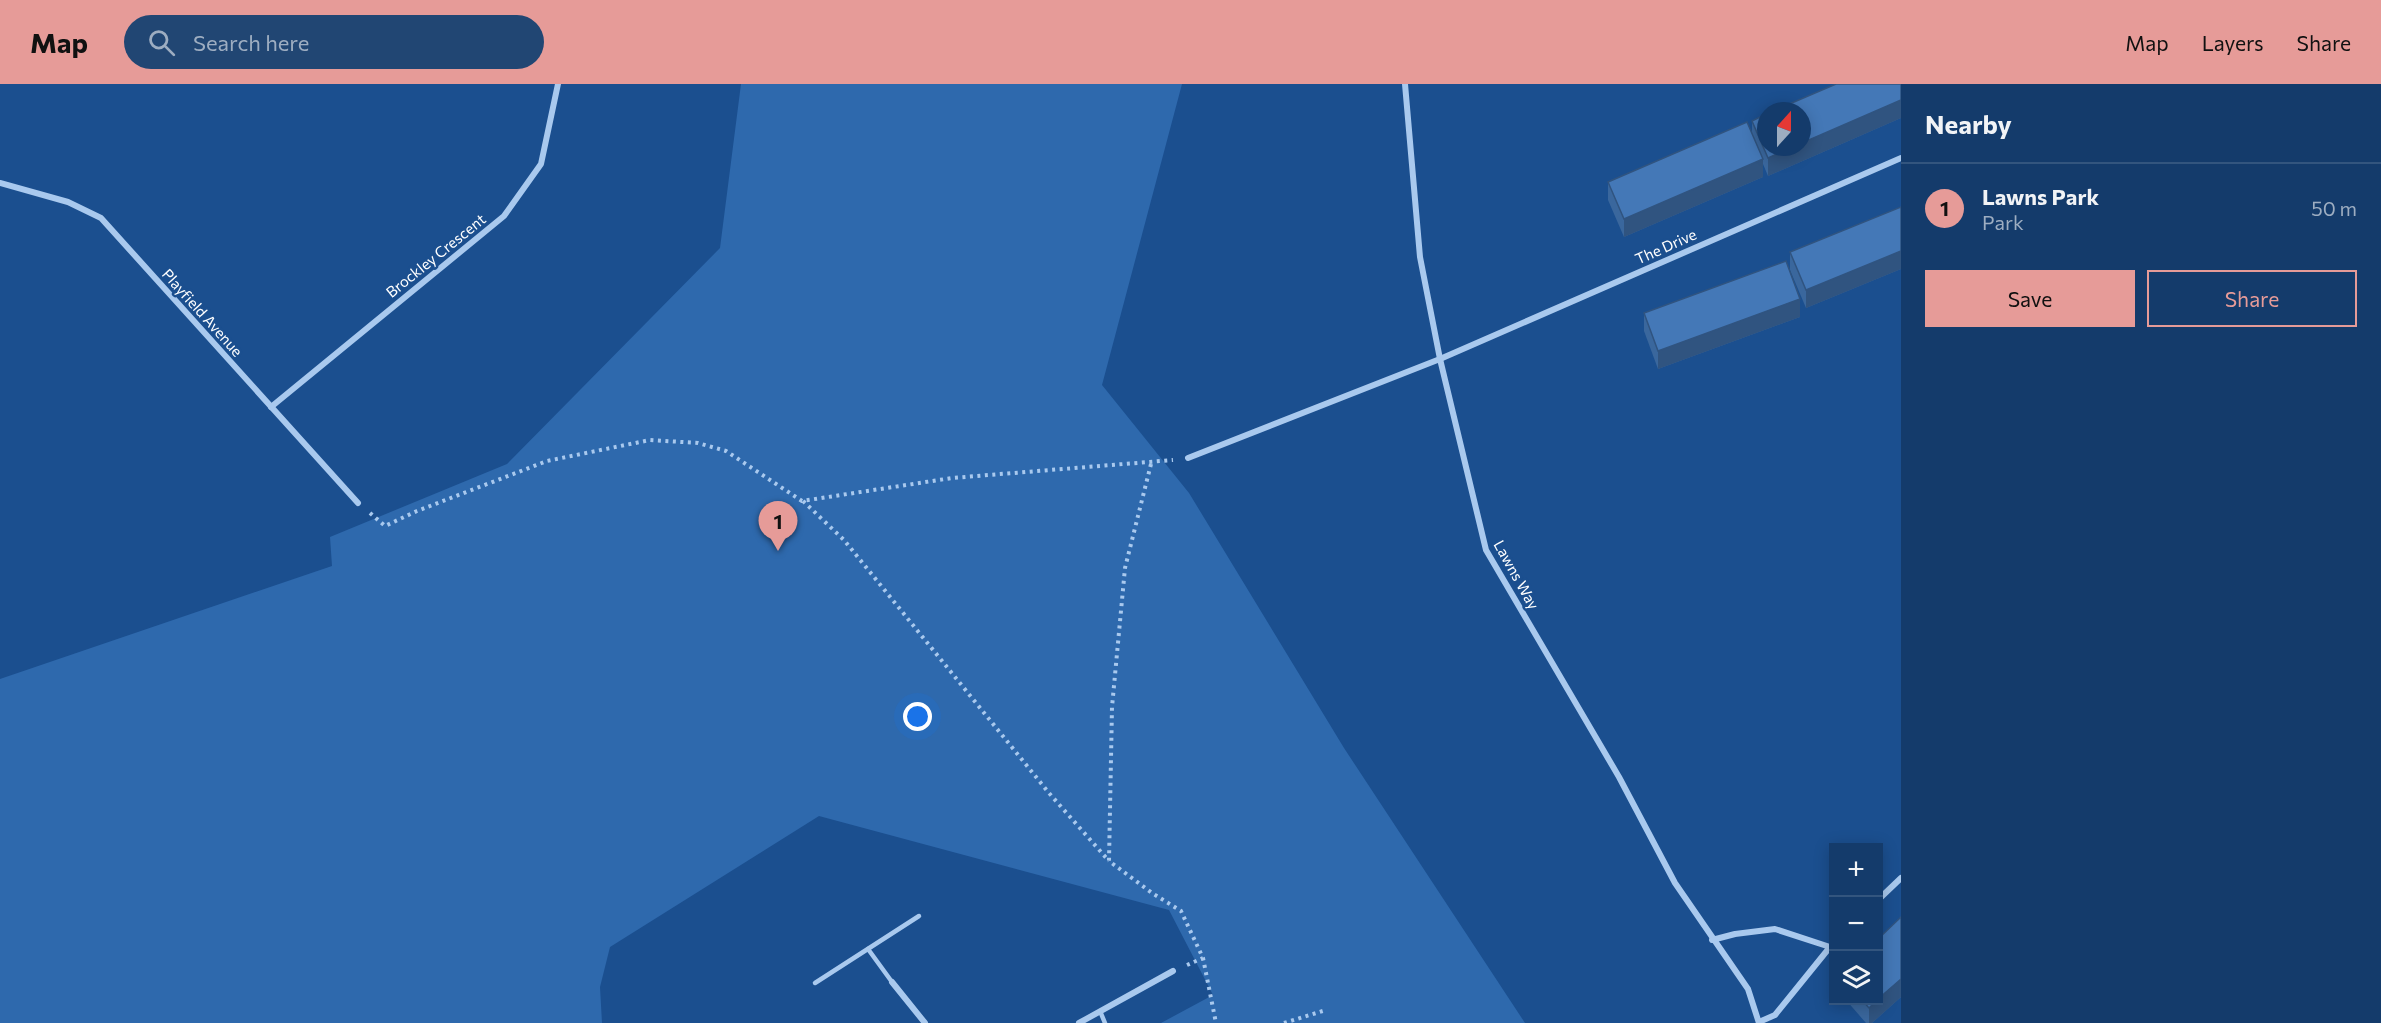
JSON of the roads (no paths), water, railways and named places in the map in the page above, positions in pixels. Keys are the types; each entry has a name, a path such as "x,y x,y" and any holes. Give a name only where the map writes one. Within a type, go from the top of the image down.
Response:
{"street":[{"name":"Brockley Crescent","path":"271,407 504,216 541,164 558,84"},
{"name":"Lawns Way","path":"1405,84 1420,257 1440,359 1486,550 1619,777 1674,883 1748,989 1759,1023"},
{"name":"The Drive","path":"1188,458 1440,359 1901,158"},
{"name":"Playfield Avenue","path":"0,183 68,202 101,218 358,503"},
{"path":"1881,897 1901,878"},
{"path":"1712,940 1735,934 1775,929 1829,945"},
{"path":"1759,1023 1775,1015 1829,950"},
{"path":"1080,1023 1173,971"},
{"path":"892,982 925,1023"}],"lane":[{"path":"815,983 919,916"},
{"path":"868,949 892,982"},
{"path":"1101,1011 1105,1023"}],"place":[{"name":"Lawns Park","path":"778,551"}]}
